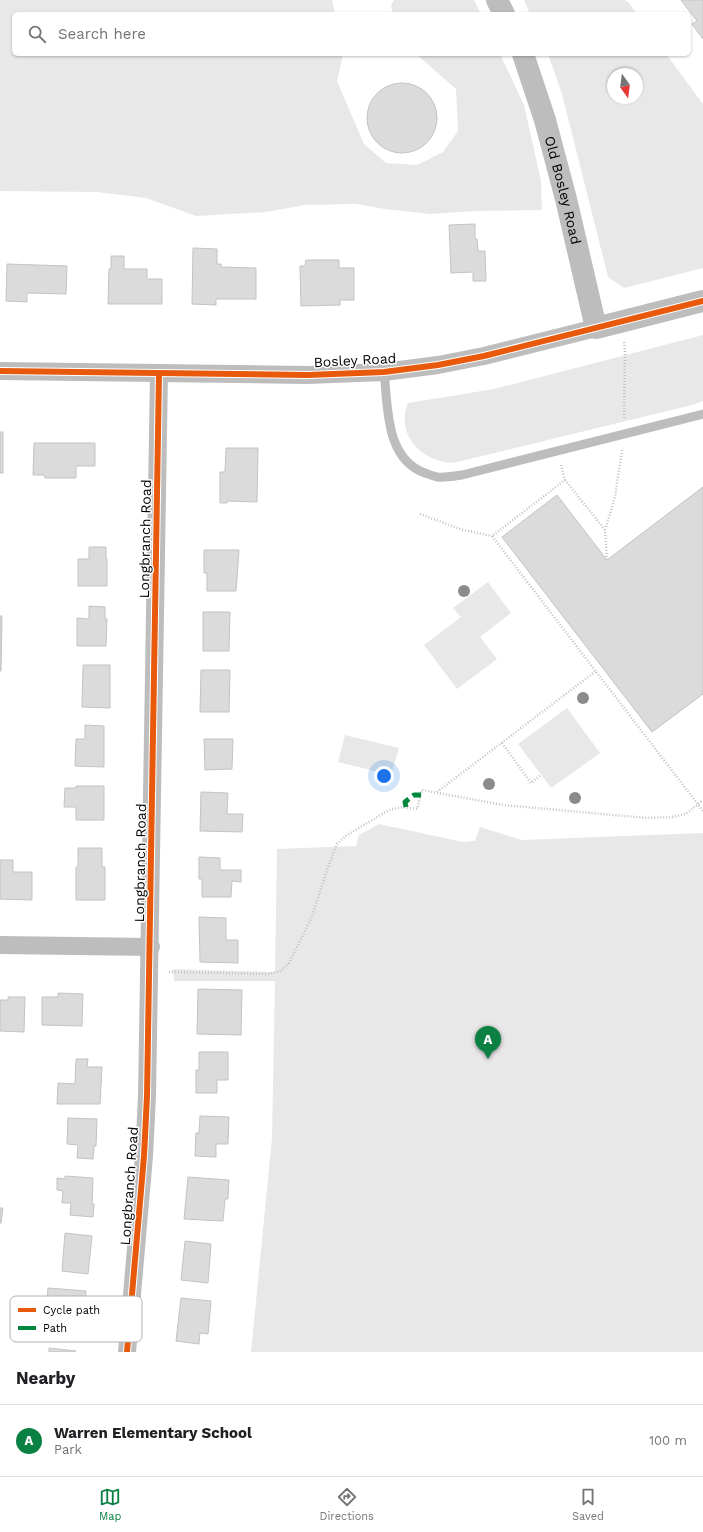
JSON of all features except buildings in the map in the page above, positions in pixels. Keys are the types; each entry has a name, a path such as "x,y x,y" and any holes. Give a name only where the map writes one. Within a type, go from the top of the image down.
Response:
{"street":[{"path":"497,0 503,12"},
{"name":"Old Bosley Road","path":"524,56 544,120 566,199 596,328"},
{"name":"Bosley Road","path":"0,372 308,375 384,372 438,365 484,356 703,301"},
{"name":"Longbranch Road","path":"132,1296 144,1156 147,1096 151,948 159,373"},
{"path":"0,945 151,948"},
{"name":"Longbranch Road","path":"127,1352 128,1342"}],"lane":[{"path":"384,372 390,428 398,449 408,462 418,470 436,477 462,475 703,414"}],"path":[{"path":"557,451 565,480 604,530 607,560"},
{"path":"492,536 565,480"},
{"path":"420,514 463,530 492,536 703,811"},
{"path":"436,793 596,671"},
{"path":"502,743 531,783 541,775"},
{"path":"169,972 269,974 281,971 289,962 312,919 327,870 337,844 347,835 389,810 403,807 417,808 422,790 503,806 647,818 673,817 686,814 703,800"}],"shaded area":[{"path":"0,0 332,0 335,12 12,12 12,56 343,56 337,81 364,144 386,163 417,165 443,152 458,131 456,89 418,56 501,56 524,105 541,181 542,210 476,211 430,214 356,204 305,205 266,212 196,216 146,198 97,192 0,191"},
{"path":"394,0 474,0 480,12 393,12 391,5"},
{"path":"524,0 625,0 636,12 529,12"},
{"path":"549,56 667,56 703,104 703,268 624,288 608,277 562,94"},
{"path":"703,335 703,401 692,405 453,463 431,458 414,445 408,436 405,426 405,415 408,403 494,389"},
{"path":"488,582 511,613 480,637 497,659 457,689 424,645 461,617 453,608"},
{"path":"567,708 600,753 551,788 518,744"},
{"path":"345,735 399,748 391,775 338,762"},
{"path":"379,824 463,842 475,841 480,827 522,840 703,833 703,1352 251,1352 272,1138 275,981 174,981 173,969 275,972 277,849 356,846 359,835"}],"marked path":[{"path":"406,807 405,802 414,795 421,795"}],"cycle path":[{"path":"0,371 308,375 384,372 438,365 484,356 703,301"},
{"path":"132,1296 144,1156 147,1096 159,373"},
{"path":"127,1352 128,1342"}],"place":[{"name":"Warren Elementary School","path":"488,1059"}]}
